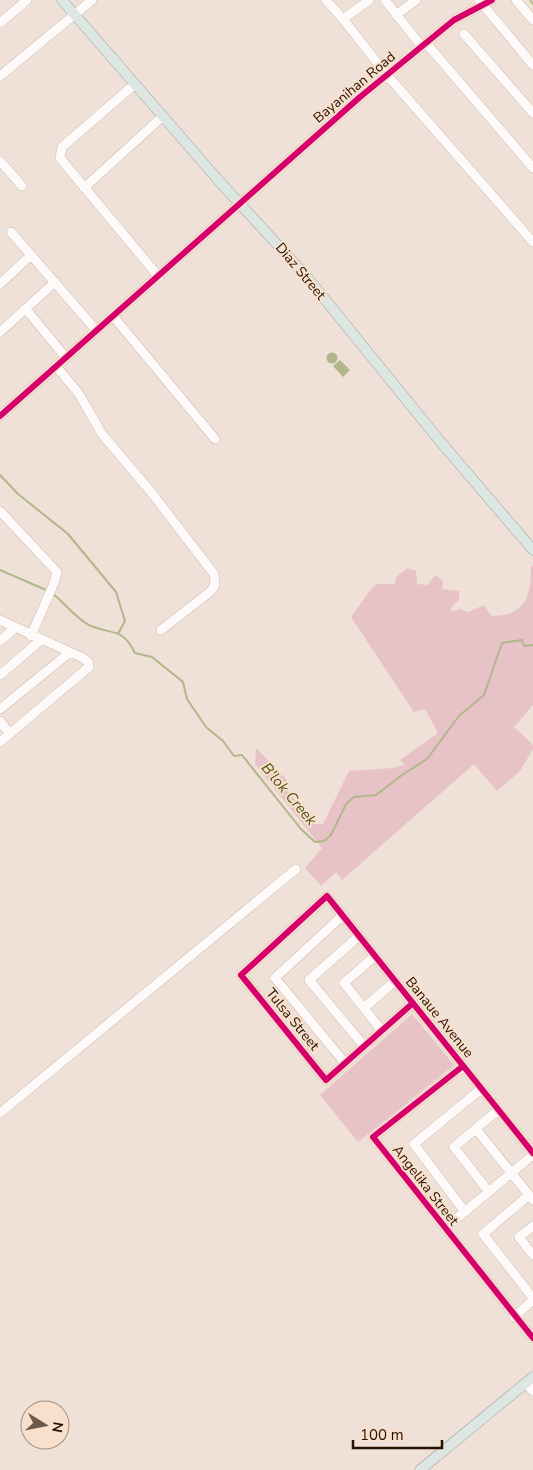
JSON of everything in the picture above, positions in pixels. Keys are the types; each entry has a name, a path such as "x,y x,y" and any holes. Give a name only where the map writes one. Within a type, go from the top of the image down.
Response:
{"main road":[{"name":"Diaz Street","path":"62,0 239,203 306,276 439,440 533,550"},
{"path":"420,1470 531,1384"}],"street":[{"path":"0,23 27,0"},
{"path":"0,76 92,0"},
{"path":"326,0 387,75 533,242"},
{"path":"343,19 369,0"},
{"path":"385,0 533,168"},
{"path":"396,14 416,0"},
{"name":"Bayanihan Road","path":"0,416 96,330 159,277 239,203 387,75 454,20 481,3 492,0"},
{"path":"516,0 533,20"},
{"path":"481,3 533,65"},
{"path":"464,34 533,113"},
{"path":"135,84 62,147 60,158 159,277"},
{"path":"84,188 163,116"},
{"path":"0,160 22,186"},
{"path":"11,232 96,330"},
{"path":"0,284 31,255"},
{"path":"1,329 55,282"},
{"path":"26,309 66,358"},
{"path":"113,316 215,439"},
{"path":"56,366 79,394 102,434 152,492 214,574 215,586 211,591 161,630"},
{"path":"0,511 56,569 56,579 31,636"},
{"path":"0,620 88,662 88,670 0,742"},
{"path":"0,641 15,628"},
{"path":"0,675 41,640"},
{"path":"0,709 70,653"},
{"path":"0,721 10,734"},
{"path":"0,1113 296,869"},
{"name":"Banaue Avenue","path":"327,896 533,1154"},
{"name":"Tulsa Street","path":"327,896 241,975 326,1080 413,1003"},
{"path":"342,916 275,978 344,1063"},
{"path":"359,936 308,980 364,1046"},
{"path":"375,956 344,983 382,1031"},
{"path":"364,1008 395,981"},
{"name":"Angelika Street","path":"463,1066 373,1137 532,1339"},
{"path":"465,1212 414,1144 482,1089"},
{"path":"489,1192 454,1147 498,1110"},
{"path":"476,1129 531,1197 483,1234 533,1299 514,1317"},
{"path":"444,1228 533,1154"},
{"path":"533,1226 520,1237 533,1255"}],"shaded area":[{"path":"332,352 338,358 332,364 326,358"},
{"path":"340,360 350,370 343,377 333,366"},
{"path":"531,566 533,566 533,705 514,727 533,745 533,749 520,771 497,791 474,764 342,880 336,872 321,886 305,868 322,848 255,764 256,748 287,780 289,793 315,824 323,824 349,771 393,768 405,765 400,760 438,733 425,709 414,712 351,617 371,589 377,584 395,584 396,577 408,568 416,571 417,584 428,585 435,575 443,581 442,589 459,591 459,600 452,606 451,612 460,609 468,612 484,605 491,616 503,615 512,613 524,603 530,587"},
{"path":"412,1014 454,1065 358,1142 320,1095"}],"waterway":[{"path":"530,0 533,4"},
{"path":"0,475 18,494 68,534 116,592 125,621 118,634"},
{"name":"B'lok Creek","path":"0,570 46,590"},
{"name":"B'lok Creek","path":"53,594 86,623 121,635 135,653 152,657 183,682 187,699 206,727 223,741 234,756 242,755 301,829 315,842 324,841 331,835 346,804 354,797 376,795 427,759 459,716 484,695 502,643 522,640 524,646 533,645"}],"cycle path":[{"path":"0,416 360,97 454,20 492,0"},
{"path":"413,1003 326,1080 241,975 327,896 404,993 430,1025 456,1057 533,1153"},
{"path":"463,1066 373,1137 533,1338"}]}
